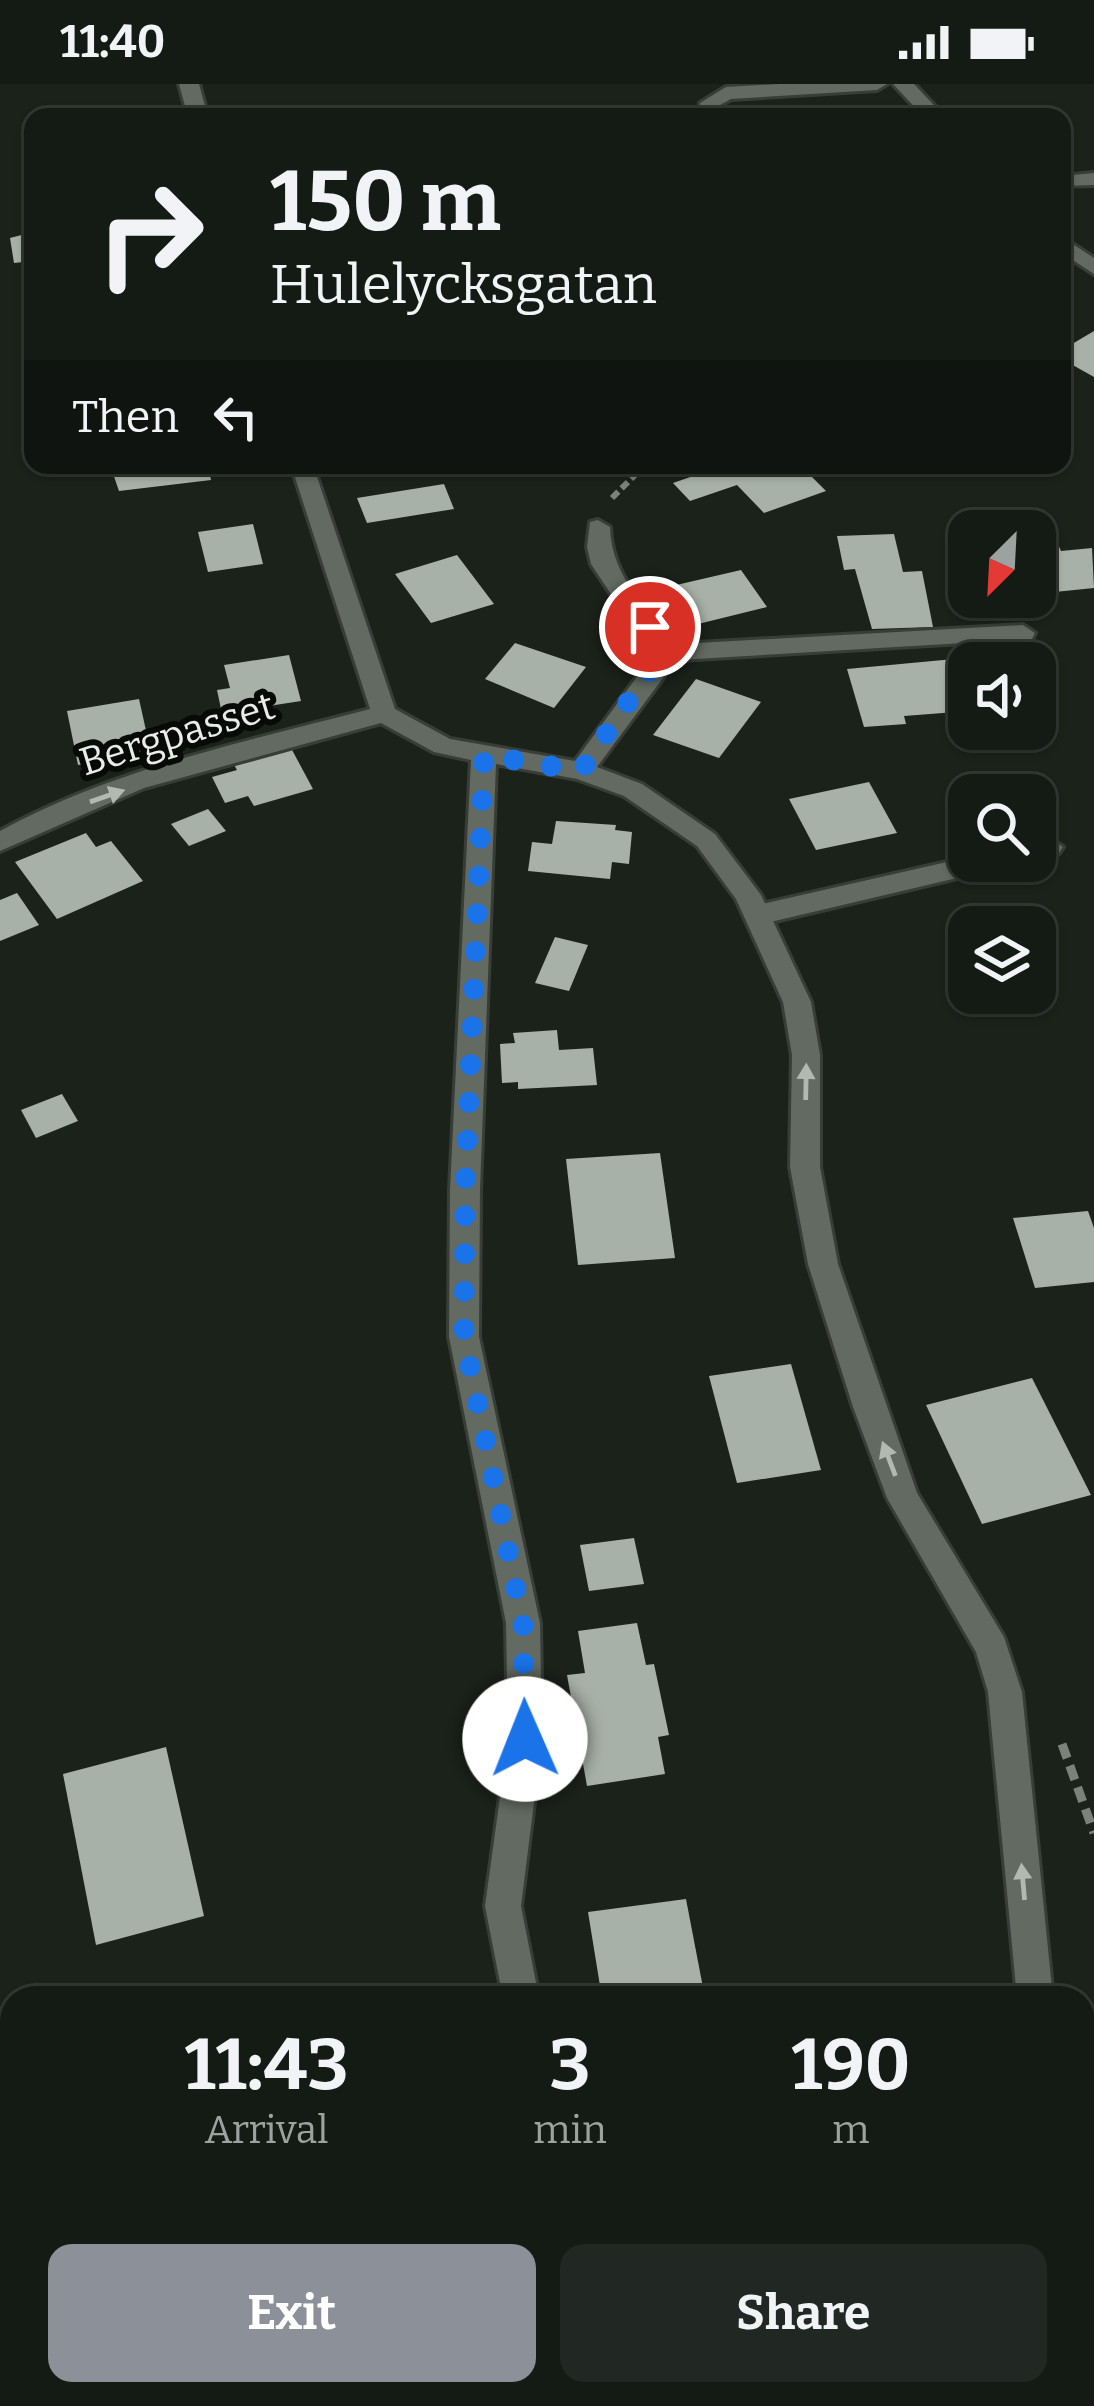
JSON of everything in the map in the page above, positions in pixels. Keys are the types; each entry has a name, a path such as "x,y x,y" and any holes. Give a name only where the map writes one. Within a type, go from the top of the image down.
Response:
{"street":[{"path":"710,108 710,103 726,94 877,84"},
{"path":"903,84 926,108"},
{"path":"305,474 384,714 443,746 581,771 633,790 706,840 763,925 797,1002 806,1055 805,1167 823,1264 904,1498 992,1648 1005,1691 1034,1986"},
{"path":"598,526 596,550 608,582 650,627 662,653"},
{"path":"662,653 1023,633"},
{"path":"581,771 662,653"},
{"name":"Bergpasset","path":"0,842 30,823 110,794 229,755 384,714"},
{"path":"484,755 467,1120 464,1337 523,1623 525,1739 503,1906 519,1986"},
{"path":"763,925 948,873"}],"building":[{"path":"24,234 24,262 14,263 10,238"},
{"path":"1094,331 1094,377 1071,364 1071,345"},
{"path":"113,474 210,474 211,480 119,491"},
{"path":"699,474 809,474 826,491 764,513 737,485 690,501 673,483"},
{"path":"444,484 454,509 367,523 357,498"},
{"path":"253,524 263,564 208,572 198,532"},
{"path":"894,534 903,572 922,571 933,627 872,629 855,569 844,570 837,536"},
{"path":"1056,540 1061,551 1092,548 1094,588 1056,592"},
{"path":"457,555 494,604 431,623 395,574"},
{"path":"741,570 767,607 698,624 672,586"},
{"path":"515,643 586,667 554,708 485,679"},
{"path":"289,655 301,701 221,709 217,690 230,688 224,665"},
{"path":"948,660 948,713 904,716 906,724 864,727 847,669"},
{"path":"696,679 761,702 719,758 653,735"},
{"path":"139,699 151,753 78,765 67,711"},
{"path":"291,748 313,789 254,806 248,796 225,803 212,777 237,770 233,763"},
{"path":"869,782 897,833 816,850 789,799"},
{"path":"208,809 226,831 189,846 171,824"},
{"path":"556,821 616,825 615,830 632,832 629,864 612,862 610,879 528,871 532,842 552,844"},
{"path":"86,833 96,847 111,841 143,881 57,919 15,862"},
{"path":"17,893 39,925 0,941 0,900"},
{"path":"555,937 588,945 569,991 535,983"},
{"path":"557,1030 559,1050 593,1048 597,1085 518,1089 518,1082 502,1083 500,1044 515,1043 513,1033"},
{"path":"62,1094 78,1121 36,1138 21,1110"},
{"path":"660,1153 675,1258 578,1265 566,1159"},
{"path":"1088,1211 1094,1228 1094,1282 1035,1288 1013,1218"},
{"path":"791,1364 821,1470 737,1483 709,1376"},
{"path":"1032,1378 1091,1495 982,1524 926,1405"},
{"path":"634,1538 644,1584 589,1591 580,1545"},
{"path":"637,1623 646,1665 654,1664 669,1735 658,1737 665,1774 587,1786 567,1675 585,1673 578,1631"},
{"path":"166,1747 204,1916 96,1945 63,1774"},
{"path":"686,1899 703,1986 600,1986 588,1912"}],"route":[{"path":"525,1739 523,1623 464,1337 471,1004 484,755 581,771 653,672 662,653 650,627"}]}
